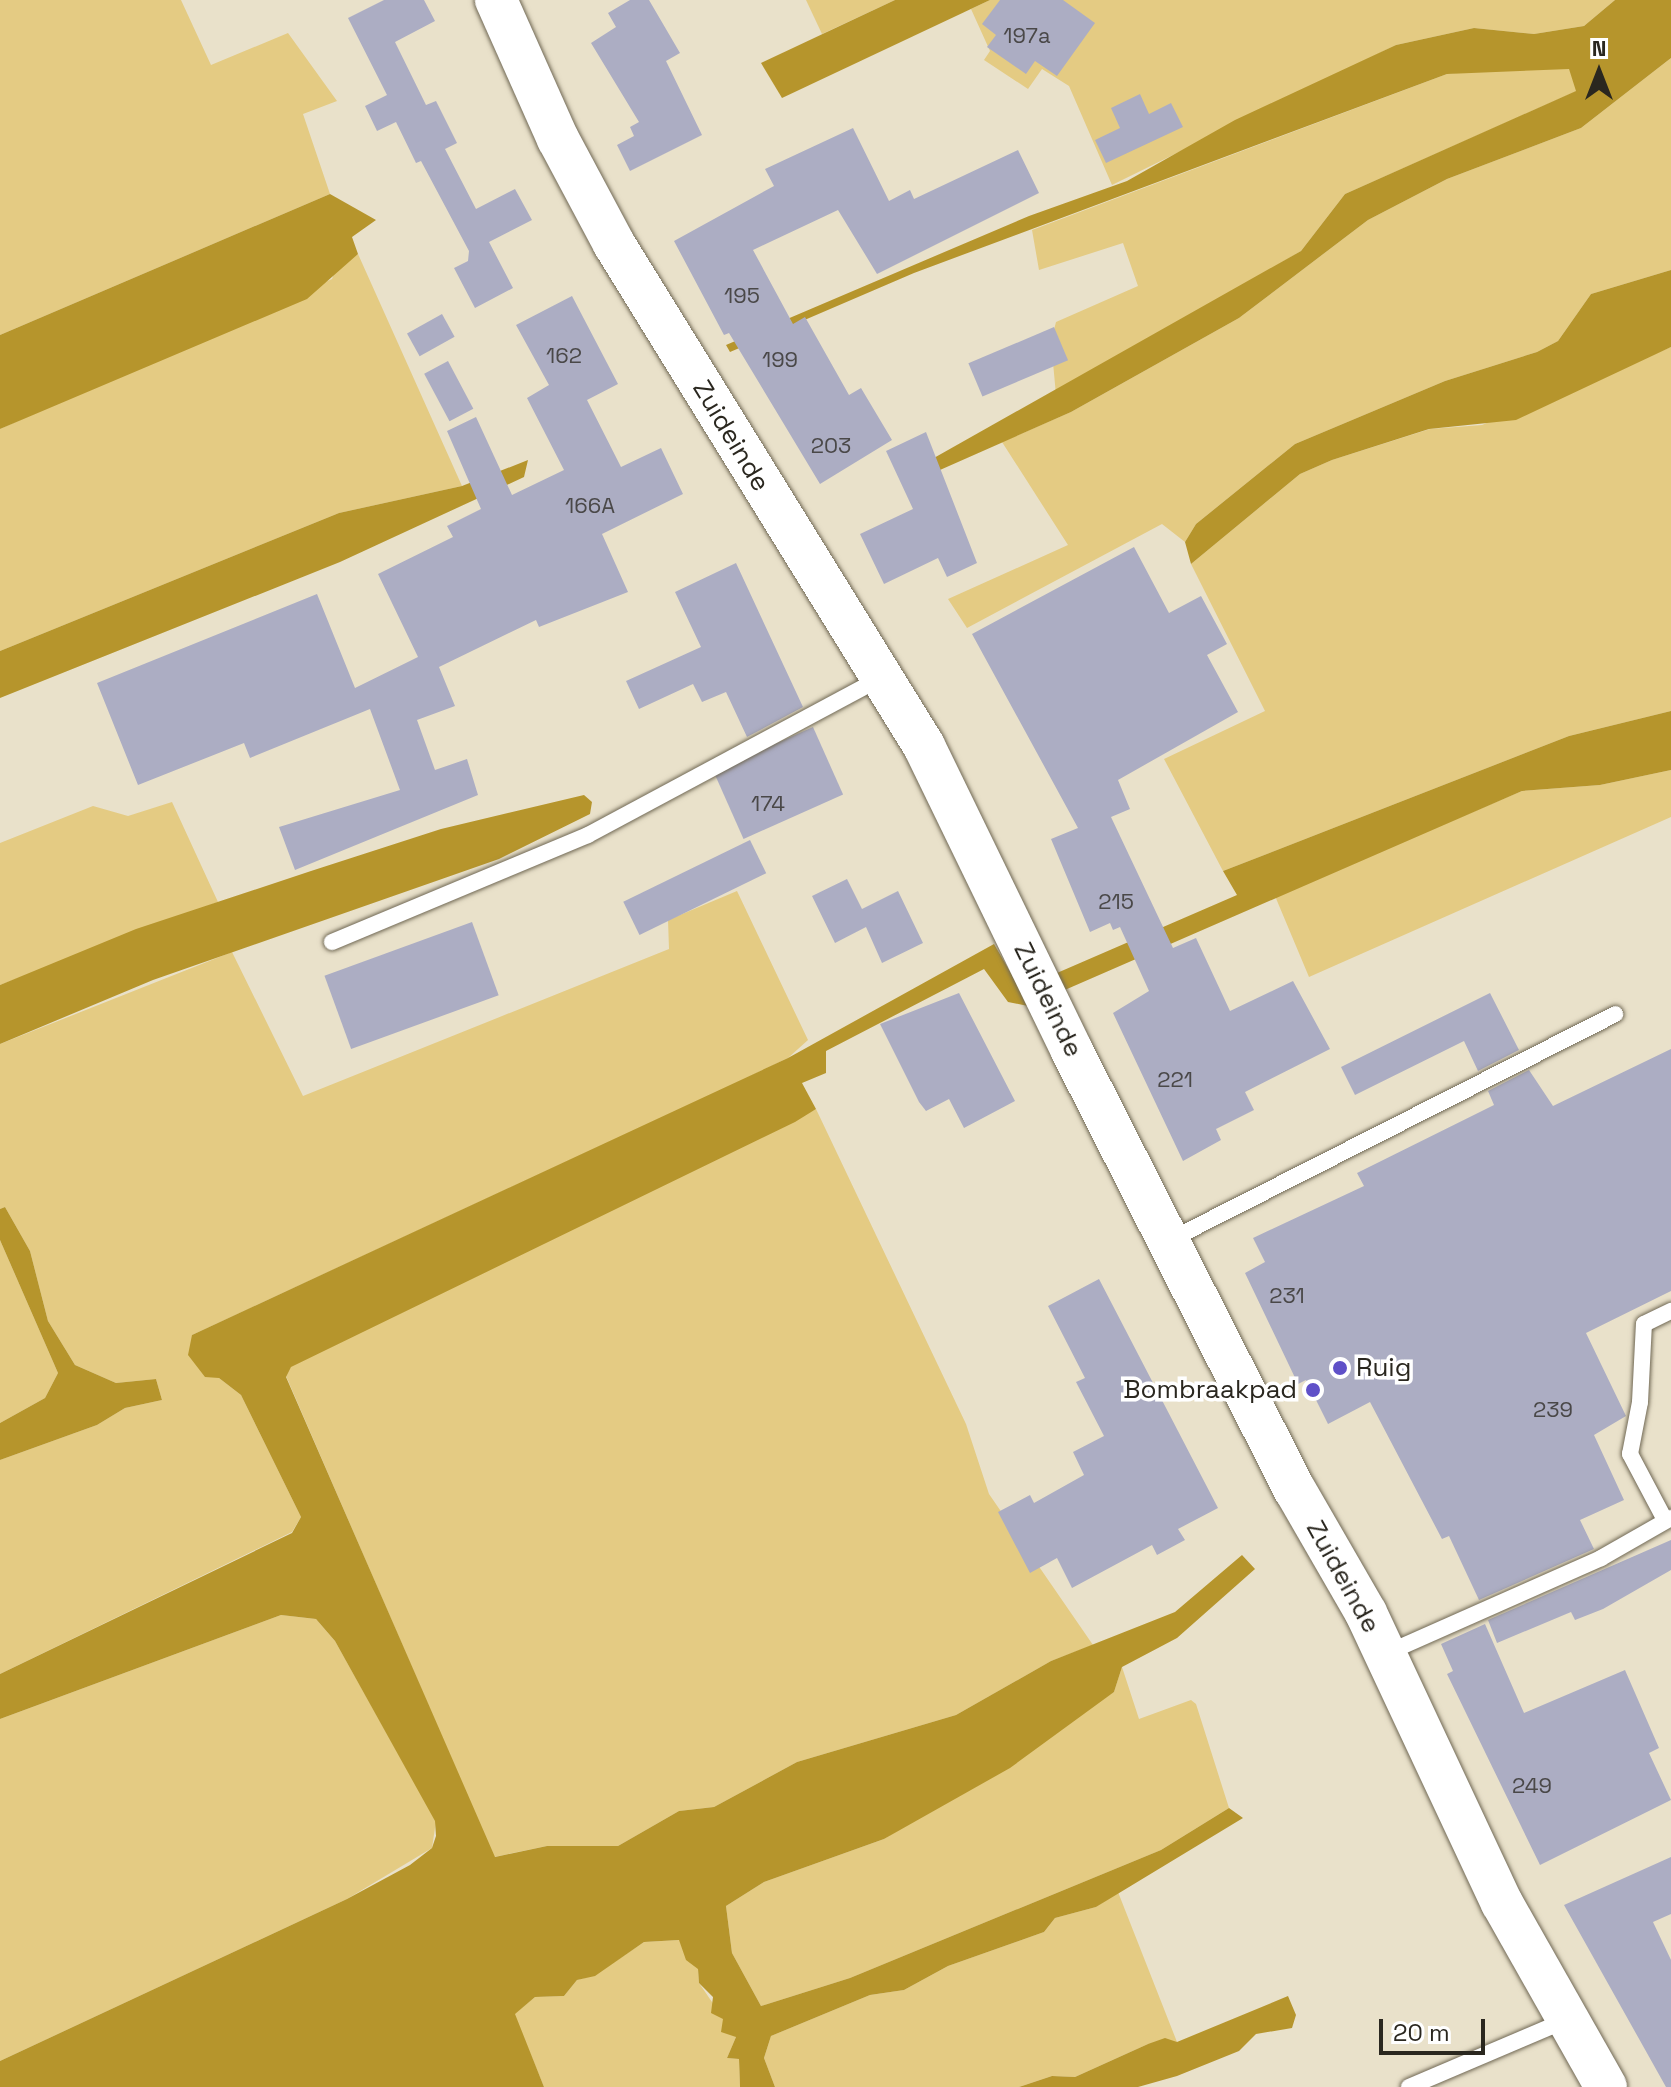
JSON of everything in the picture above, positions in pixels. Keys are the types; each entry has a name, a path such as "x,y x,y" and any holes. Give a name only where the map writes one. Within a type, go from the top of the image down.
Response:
{"street":[{"name":"Zuideinde","path":"496,0 563,150 614,244 774,508 886,676 1384,1654 1502,1903 1606,2087"}],"lane":[{"path":"332,942 588,835 886,676"},
{"path":"1172,1239 1615,1014"},
{"path":"1384,1654 1601,1558 1668,1519 1630,1454 1640,1402 1644,1324 1671,1311"},
{"path":"1409,2087 1567,2020"}],"shaded area":[{"path":"0,0 181,0 211,65 288,33 337,101 303,114 330,194 0,335"},
{"path":"806,0 895,0 822,34"},
{"path":"895,0 990,0 782,98 761,63"},
{"path":"990,0 1615,0 1584,26 1534,34 1474,28 1396,45 1112,185 1069,86 1042,69 1028,89 984,60 990,51 971,9"},
{"path":"1615,0 1671,0 1671,58 1581,128 1447,179 1368,220 1239,318 1071,412 906,485 902,476 1301,251 1345,194 1576,91 1569,69 1447,74 914,273 730,352 726,345 1029,216 1127,181 1235,120 1396,45 1474,28 1534,34 1584,26"},
{"path":"1671,58 1671,270 1591,294 1558,341 1537,352 1445,381 1295,444 1196,524 1185,542 1162,524 967,628 948,599 1068,545 1002,442 1071,412 1239,318 1368,220 1447,179 1581,128"},
{"path":"1513,67 1569,68 1577,91 1345,194 1301,251 1056,395 1051,341 1056,322 1138,286 1123,243 1039,270 1032,230 1447,74"},
{"path":"330,194 376,220 352,237 358,254 307,299 0,429 0,335"},
{"path":"358,254 462,486 339,513 0,651 0,429 332,279 336,268"},
{"path":"1671,270 1671,347 1516,420 1429,429 1332,460 1300,474 1191,564 1185,542 1196,524 1295,444 1445,381 1537,352 1558,341 1591,294"},
{"path":"1671,347 1671,711 1569,736 1223,871 1164,759 1265,711 1191,564 1300,474 1332,460 1430,429 1482,425"},
{"path":"528,460 524,477 340,562 0,698 0,651 339,513 462,486"},
{"path":"1671,711 1671,770 1600,785 1522,791 1028,1006 1008,1002 984,969 826,1051 826,1073 802,1083 816,1109 795,1122 291,1367 286,1377 495,1857 547,1846 618,1846 679,1811 714,1807 797,1762 956,1715 1051,1661 1175,1612 1242,1555 1255,1569 1177,1638 1122,1667 1114,1692 1010,1768 884,1839 764,1882 726,1906 732,1953 761,2006 850,1978 1161,1850 1229,1808 1243,1818 1096,1907 1055,1918 1044,1932 948,1966 904,1990 870,1995 771,2036 764,2058 775,2087 740,2087 739,2059 727,2058 736,2037 721,2032 723,2019 711,2013 713,1997 699,1983 698,1969 686,1960 679,1940 644,1942 595,1976 577,1980 564,1996 535,1997 515,2014 544,2087 0,2087 0,2061 347,1899 410,1865 432,1848 436,1836 435,1821 335,1641 316,1619 281,1615 0,1719 0,1674 292,1533 301,1517 241,1395 219,1378 205,1377 188,1355 192,1335 788,1058 994,944 1020,989 1237,895 1223,871 1569,736"},
{"path":"1671,770 1671,817 1309,977 1275,896 1522,791 1600,785"},
{"path":"584,795 592,802 590,814 499,859 153,980 0,1044 0,985 136,929 311,871 441,829"},
{"path":"172,802 218,902 0,985 0,843 93,806 128,816"},
{"path":"737,891 808,1040 788,1058 728,1087 192,1335 219,1378 241,1395 301,1517 292,1532 0,1674 0,1460 97,1425 125,1408 162,1400 156,1379 116,1383 75,1365 48,1321 30,1251 5,1207 0,1209 0,1044 232,952 303,1096 669,949 668,920"},
{"path":"816,1109 966,1424 989,1494 1093,1645 1051,1661 956,1715 797,1762 714,1807 679,1811 618,1846 547,1846 494,1857 286,1376 291,1366"},
{"path":"5,1207 30,1251 48,1321 75,1365 116,1383 156,1379 162,1400 125,1408 97,1425 0,1460 0,1423 45,1398 58,1373 0,1240 0,1209"},
{"path":"0,1240 58,1373 45,1398 0,1423"},
{"path":"281,1615 316,1619 335,1641 436,1821 432,1848 347,1899 0,2061 0,1719"},
{"path":"1122,1667 1139,1719 1191,1700 1196,1704 1229,1808 1161,1850 850,1978 761,2006 732,1953 726,1906 764,1882 884,1839 1114,1692"},
{"path":"1118,1892 1177,2042 1148,2044 1075,2077 1052,2076 1019,2087 775,2087 764,2058 771,2036 870,1995 904,1990 948,1966 1044,1932 1055,1918 1096,1907"},
{"path":"680,1940 698,1968 699,1983 736,2037 727,2058 739,2059 740,2087 544,2087 514,2014 535,1997 564,1996 577,1980 595,1975 644,1942"},
{"path":"1288,1996 1296,2015 1292,2028 1256,2034 1239,2051 1177,2076 1138,2087 1019,2087 1052,2076 1075,2077 1148,2044 1165,2038 1177,2042"}],"building":[{"path":"384,0 424,0 435,21 395,42 426,105 436,101 457,143 445,149 476,209 515,189 532,220 489,242 513,288 475,308 454,268 468,261 469,251 421,161 416,163 396,122 377,131 365,106 387,95 348,18"},
{"path":"630,0 649,0 680,53 666,61 702,135 630,171 617,145 634,136 630,127 639,122 591,43 616,27 608,13"},
{"path":"1000,0 1063,0 1095,23 1057,76 1035,61 1026,74 987,47 996,35 982,24"},
{"path":"1140,94 1149,114 1171,103 1183,127 1106,163 1095,140 1120,128 1111,108"},
{"path":"853,128 889,201 910,190 914,199 1018,150 1039,193 877,274 838,210 753,250 793,324 805,317 849,395 861,388 892,440 820,484 729,333 724,335 674,241 774,186 765,169"},
{"path":"572,296 618,384 587,400 621,467 661,448 683,494 602,534 628,592 539,627 536,620 439,667 455,706 417,720 435,770 467,759 478,795 295,870 279,827 400,790 370,709 250,758 244,743 138,785 97,683 317,594 355,688 418,657 378,574 453,537 447,526 481,509 447,431 476,417 512,495 564,470 527,398 549,385 516,325"},
{"path":"442,314 455,337 420,356 407,333"},
{"path":"1054,327 1068,360 982,396 968,363"},
{"path":"448,361 473,409 450,421 424,374"},
{"path":"926,432 977,563 947,577 938,558 884,584 860,534 913,509 886,451"},
{"path":"1134,547 1169,613 1201,596 1227,644 1207,655 1238,712 1118,780 1130,809 1111,817 1173,948 1196,938 1230,1011 1293,981 1330,1049 1245,1092 1254,1110 1216,1129 1221,1140 1183,1161 1113,1013 1149,991 1120,927 1113,930 1110,923 1090,932 1051,839 1078,828 972,634"},
{"path":"736,563 803,707 747,737 726,692 702,702 693,684 639,709 626,681 701,647 675,592"},
{"path":"813,727 843,795 744,839 713,771"},
{"path":"750,840 766,873 639,935 623,902"},
{"path":"847,879 862,909 898,891 923,943 882,963 866,927 835,943 812,896"},
{"path":"472,922 499,995 351,1049 324,976"},
{"path":"959,993 1015,1101 964,1128 949,1099 926,1111 880,1024"},
{"path":"1490,993 1519,1050 1478,1071 1464,1041 1355,1095 1341,1067"},
{"path":"1671,1049 1671,1291 1586,1333 1626,1416 1594,1435 1624,1500 1580,1520 1594,1549 1479,1600 1449,1536 1442,1539 1370,1402 1328,1424 1306,1380 1298,1384 1245,1273 1265,1262 1253,1238 1364,1186 1357,1173 1494,1105 1488,1091 1529,1070 1553,1106"},
{"path":"1099,1279 1218,1508 1178,1529 1185,1540 1157,1555 1152,1545 1072,1588 1057,1558 1030,1573 998,1512 1030,1495 1034,1503 1084,1475 1073,1452 1104,1436 1076,1382 1085,1378 1048,1306"},
{"path":"1671,1540 1671,1570 1603,1609 1575,1620 1571,1612 1497,1643 1488,1620"},
{"path":"1485,1624 1524,1713 1625,1670 1659,1748 1649,1753 1671,1800 1540,1865 1447,1674 1453,1671 1441,1644"},
{"path":"1671,1857 1671,1914 1653,1922 1671,1960 1671,2087 1666,2087 1564,1905"}],"place":[{"name":"Ruig","path":"1340,1368"},
{"name":"Bombraakpad","path":"1313,1390"}]}
